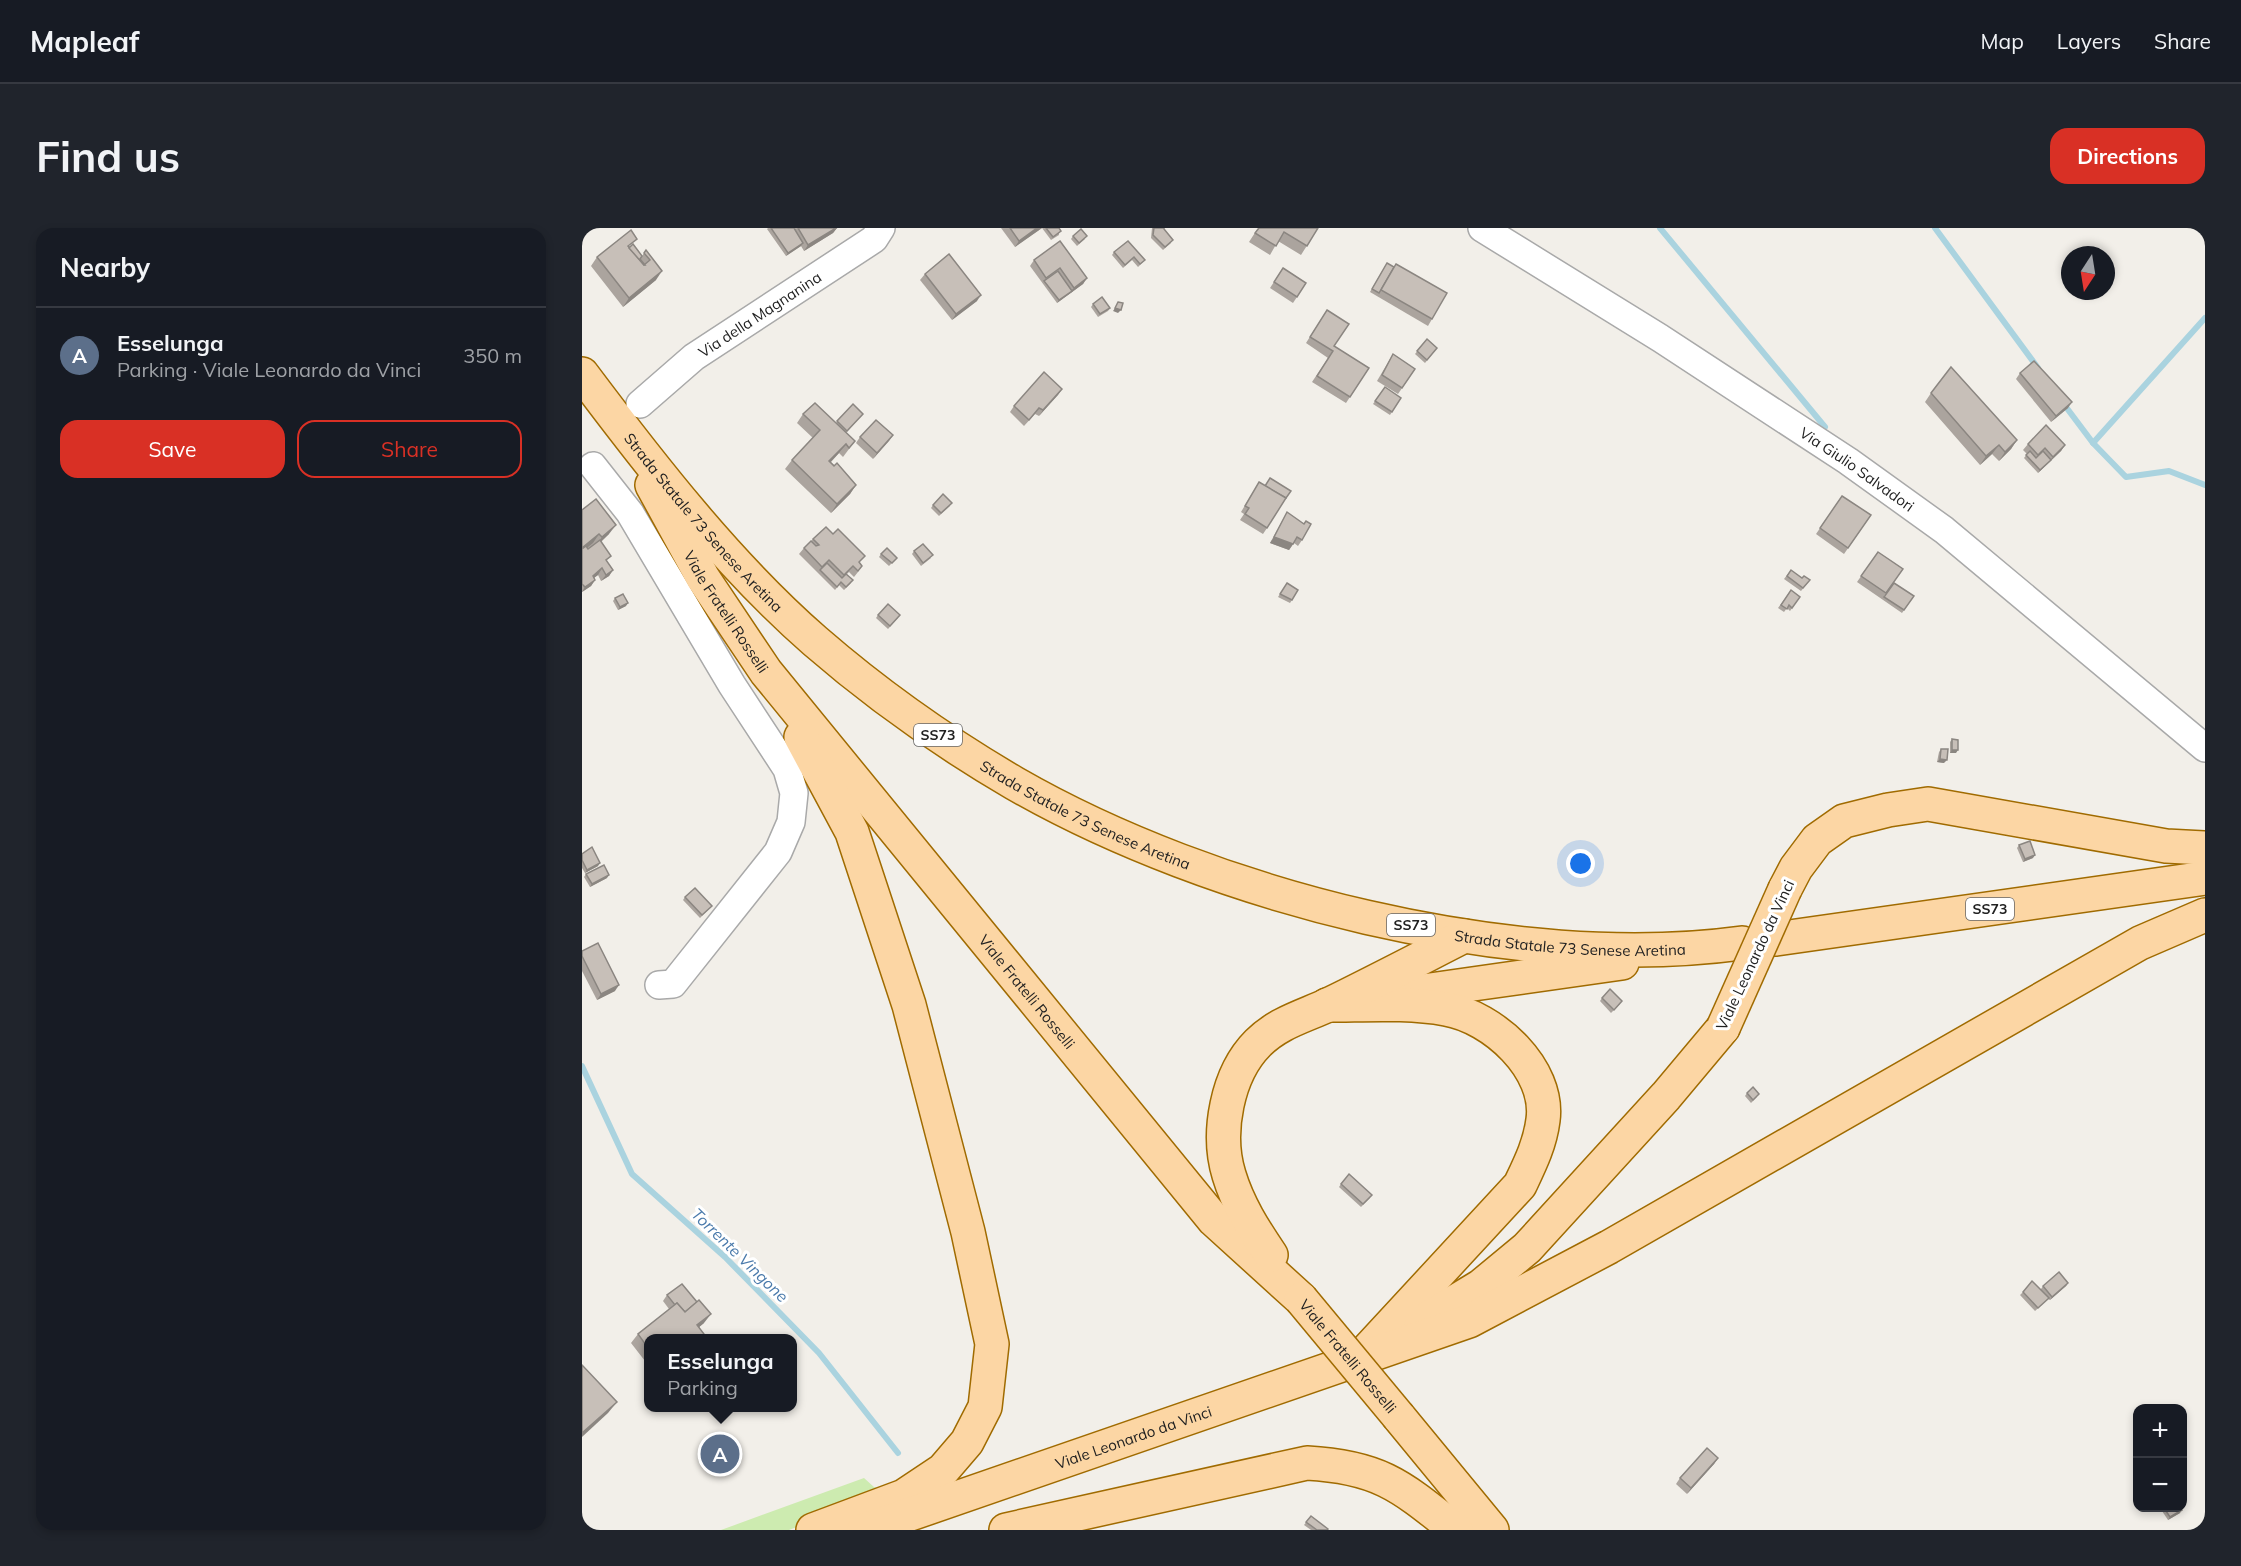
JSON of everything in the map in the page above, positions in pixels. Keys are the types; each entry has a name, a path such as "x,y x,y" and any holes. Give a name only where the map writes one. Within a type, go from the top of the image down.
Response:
{"main road":[{"name":"Strada Statale 73 Senese Aretina","path":"582,374 626,410 706,528 814,640 948,742 1017,784 1107,829 1193,864 1281,895 1464,936 1540,945 1700,949 1742,943"},
{"name":"Viale Fratelli Rosselli","path":"626,410 703,578 766,672 1214,1220 1301,1299 1492,1530"},
{"path":"766,672 852,832 909,1005 968,1232 992,1344 985,1407 967,1442 943,1470 904,1496 813,1530"},
{"name":"Viale Leonardo da Vinci","path":"1404,1345 1430,1317 1480,1286 1527,1248 1666,1096 1724,1028 1796,868 1817,840 1844,821 1888,810 1928,804 2166,846 2205,848"},
{"name":"SS73","path":"1776,939 2205,878"},
{"name":"Viale Leonardo da Vinci","path":"864,1530 1469,1321 1541,1284 2140,943 2205,915"},
{"path":"1301,1299 1250,1223 1228,1173 1224,1131 1236,1076 1257,1044 1295,1017 1327,1005 1464,936 1467,960 1465,971 1456,986"},
{"path":"1327,1005 1606,966 1700,949"},
{"path":"1327,1005 1401,1005 1448,1009 1480,1021 1511,1042 1537,1078 1544,1118 1536,1152 1520,1185 1359,1359"},
{"path":"1006,1530 1307,1463 1342,1465 1372,1472 1403,1488 1456,1530"}],"street":[{"name":"Via della Magnanina","path":"626,410 694,357 874,239 881,228"},
{"name":"Via Giulio Salvadori","path":"1482,228 1660,338 1896,495 1944,530 2205,748"},
{"path":"594,465 630,513 732,685 787,769 794,793 791,822 778,852 673,984 659,985"}],"green space":[{"path":"864,1478 874,1487 890,1491 789,1530 721,1530"}],"building":[{"path":"771,228 794,228 803,243 788,253"},
{"path":"798,228 836,228 808,245"},
{"path":"1010,228 1037,228 1019,241"},
{"path":"1046,228 1059,228 1061,231 1053,237"},
{"path":"1154,228 1164,228 1173,240 1165,247 1153,235"},
{"path":"1259,228 1318,228 1307,246 1284,232 1276,246 1255,233"},
{"path":"1081,229 1087,236 1079,243 1073,236"},
{"path":"631,230 637,239 628,246 644,265 650,260 644,253 646,250 662,271 629,298 597,257"},
{"path":"1060,241 1087,278 1074,288 1060,268 1046,278 1034,260"},
{"path":"1128,241 1145,260 1140,264 1134,257 1125,265 1114,252"},
{"path":"633,244 642,256 640,259 645,265 629,248"},
{"path":"949,254 981,295 956,314 925,274"},
{"path":"1387,263 1394,267 1379,293 1372,289"},
{"path":"1396,264 1447,293 1432,319 1381,290"},
{"path":"1283,268 1306,283 1297,297 1274,282"},
{"path":"1058,271 1072,291 1059,300 1044,281"},
{"path":"1102,297 1110,308 1100,314 1093,304"},
{"path":"1118,302 1123,303 1121,310 1115,308"},
{"path":"1327,310 1349,324 1334,346 1369,368 1350,397 1317,376 1333,351 1310,337"},
{"path":"1427,339 1437,348 1427,360 1417,351"},
{"path":"1393,354 1415,369 1402,388 1382,375"},
{"path":"2034,361 2072,402 2056,416 2020,373"},
{"path":"1951,367 2017,440 2005,452 1999,445 1986,456 1931,393"},
{"path":"1044,372 1062,389 1043,410 1039,408 1029,420 1014,406"},
{"path":"1385,387 1401,398 1392,412 1375,401"},
{"path":"815,403 855,441 849,448 846,444 829,461 834,466 837,463 856,485 837,504 792,460 820,430 803,414"},
{"path":"853,404 863,414 847,431 837,421"},
{"path":"876,420 893,435 877,453 860,437"},
{"path":"2046,425 2065,445 2053,457 2045,448 2038,455 2028,444"},
{"path":"2030,451 2036,458 2043,451 2051,460 2040,470 2026,455"},
{"path":"1270,478 1291,491 1286,498 1265,486"},
{"path":"1259,482 1286,498 1267,528 1245,514 1249,508 1245,506"},
{"path":"943,494 952,503 941,513 933,505"},
{"path":"1842,496 1871,515 1848,548 1820,528"},
{"path":"596,499 616,525 602,537 599,534 582,548 582,510"},
{"path":"1287,512 1304,524 1306,521 1311,524 1302,540 1297,537 1293,544 1274,537"},
{"path":"826,527 833,534 838,529 865,556 859,562 862,566 858,571 853,566 844,575 829,560 822,567 804,548 811,541 816,546 819,545 813,539"},
{"path":"600,540 611,556 606,560 613,570 606,575 602,568 593,576 595,580 585,587 582,584 582,549 586,546 588,549"},
{"path":"923,544 933,555 923,563 914,551"},
{"path":"887,548 897,558 892,563 881,554"},
{"path":"1878,552 1903,569 1886,593 1861,576"},
{"path":"827,563 842,578 846,574 853,580 846,587 841,582 837,587 820,570"},
{"path":"1791,570 1802,578 1804,576 1810,580 1803,588 1787,576"},
{"path":"1287,583 1298,590 1292,600 1280,594"},
{"path":"1894,583 1914,596 1904,610 1884,597"},
{"path":"1791,590 1800,597 1792,608 1789,605 1787,609 1781,605"},
{"path":"623,594 628,603 620,607 615,598"},
{"path":"888,604 900,615 890,626 878,615"},
{"path":"1952,739 1958,740 1958,750 1952,750"},
{"path":"1941,749 1948,749 1947,760 1940,759"},
{"path":"2030,841 2035,855 2025,859 2019,845"},
{"path":"592,847 600,863 587,870 582,854"},
{"path":"604,865 609,875 592,884 586,874"},
{"path":"695,888 712,906 702,915 685,897"},
{"path":"598,943 619,985 601,994 582,956 582,951"},
{"path":"1610,989 1622,1001 1614,1010 1602,998"},
{"path":"1753,1087 1759,1094 1753,1100 1747,1093"},
{"path":"1349,1174 1372,1195 1363,1204 1341,1184"},
{"path":"2059,1272 2068,1283 2052,1297 2043,1286"},
{"path":"2032,1281 2049,1298 2038,1308 2023,1292"},
{"path":"682,1284 697,1302 685,1312 667,1295"},
{"path":"699,1300 711,1314 697,1325 704,1334 644,1334 644,1342 638,1334 677,1303 685,1312"},
{"path":"582,1365 617,1402 582,1433"},
{"path":"1707,1448 1718,1458 1691,1488 1680,1478"},
{"path":"2167,1512 2179,1512 2170,1517"},
{"path":"1311,1516 1328,1529 1317,1530 1306,1522"}],"waterway":[{"path":"1660,228 1825,427"},
{"path":"1935,228 2038,368"},
{"path":"2093,443 2205,318"},
{"path":"2063,403 2093,443 2126,477 2169,471 2205,485"},
{"name":"Torrente Vingone","path":"582,1066 632,1174 725,1257 819,1353 898,1453"}],"place":[{"name":"Esselunga","path":"720,1454"}]}
